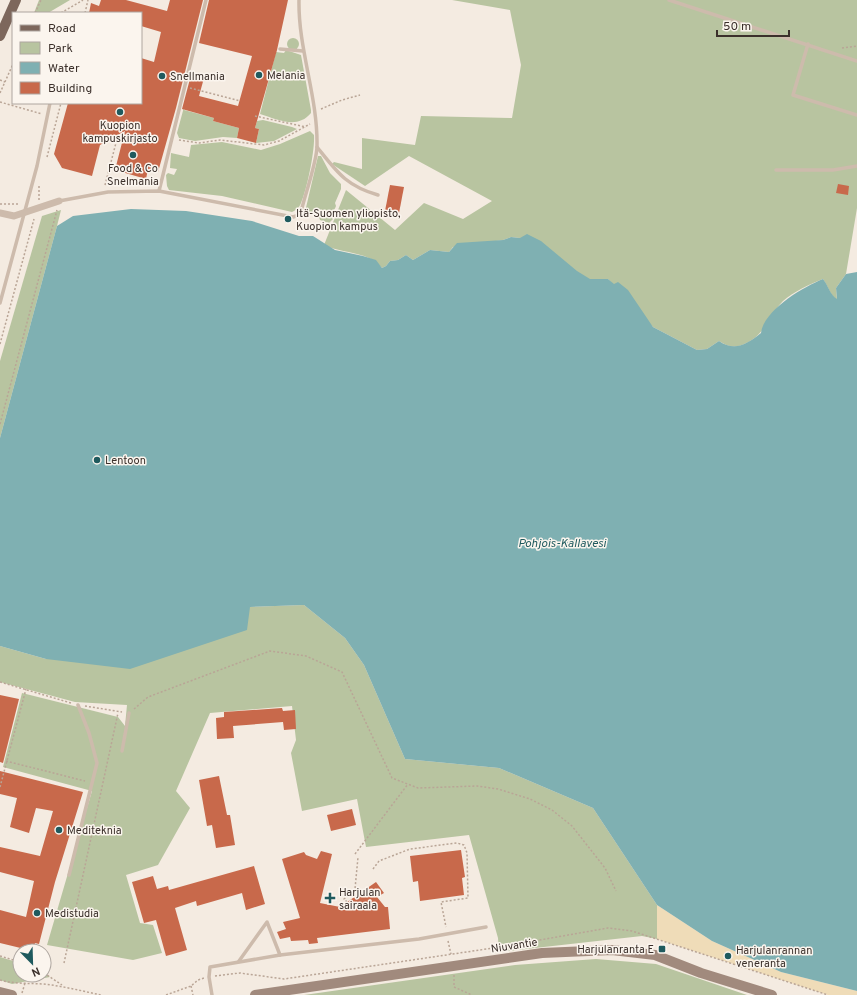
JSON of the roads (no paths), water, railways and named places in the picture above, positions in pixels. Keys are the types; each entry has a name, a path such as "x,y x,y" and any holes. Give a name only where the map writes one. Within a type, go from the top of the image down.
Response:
{"main road":[{"path":"0,36 16,0"}],"street":[{"path":"0,214 10,216 59,201"},
{"name":"Niuvantie","path":"255,995 455,967 542,953 583,950 631,952 655,955 701,973 772,995"},
{"path":"0,993 12,995"}],"lane":[{"path":"159,191 206,0"},
{"path":"59,201 108,192 159,191 293,217 299,216 317,147 314,112 298,24 299,0"},
{"path":"669,0 857,61"},
{"path":"808,44 793,95 857,115"},
{"path":"280,48 303,51"},
{"path":"0,303 50,104"},
{"path":"317,147 348,183 362,190 378,195"},
{"path":"776,170 833,170 857,166"},
{"path":"70,875 97,763 90,733 78,705"},
{"path":"122,751 129,713"},
{"path":"240,961 267,922 280,955"},
{"path":"212,995 209,977 210,967 280,955 342,949 486,927"}],"water":[{"name":"Pohjois-Kallavesi","path":"131,209 186,211 252,221 299,236 313,236 335,250 376,260 382,268 390,261 398,260 406,255 413,260 430,250 449,252 457,243 503,240 511,237 520,238 527,234 541,241 577,271 590,279 608,279 614,284 618,282 628,290 653,327 697,350 707,349 719,341 730,346 746,343 761,333 769,316 786,300 823,279 837,299 836,288 846,274 857,272 857,991 781,972 712,941 657,905 593,808 499,768 405,759 364,665 345,638 304,605 250,607 247,630 130,669 46,659 0,646 0,438 57,226 73,216"}],"place":[{"name":"Melania","path":"259,75"},
{"name":"Snellmania","path":"162,76"},
{"name":"Kuopion kampuskirjasto","path":"120,112"},
{"name":"Food & Co Snelmania","path":"133,155"},
{"name":"Itä-Suomen yliopisto, Kuopion kampus","path":"288,219"},
{"name":"Lentoon","path":"97,460"},
{"name":"Mediteknia","path":"59,830"},
{"name":"Harjulan sairaala","path":"330,898"},
{"name":"Medistudia","path":"37,913"},
{"name":"Harjulanranta E","path":"662,949"},
{"name":"Harjulanrannan veneranta","path":"728,956"}]}
